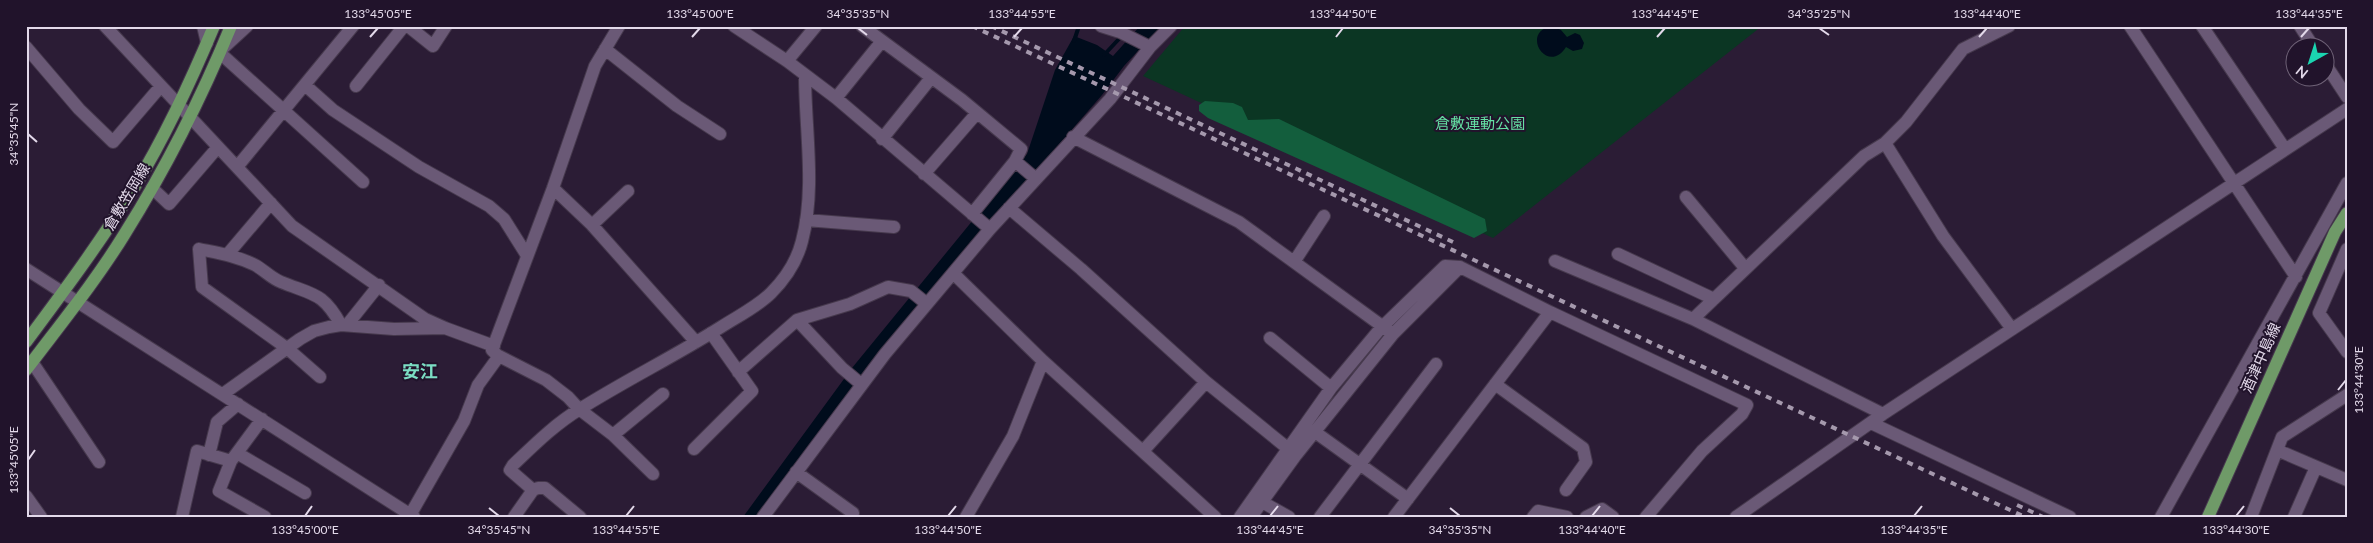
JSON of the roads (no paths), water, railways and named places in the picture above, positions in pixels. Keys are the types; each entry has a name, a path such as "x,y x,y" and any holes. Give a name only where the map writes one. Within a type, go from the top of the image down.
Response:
{"main road":[{"name":"倉敷笠岡線","path":"26,342 63,292 135,185 179,105 214,26"},
{"name":"倉敷笠岡線","path":"29,366 123,236 152,188 190,118 231,26"},
{"name":"酒津中島線","path":"2208,517 2335,232 2347,213"}],"street":[{"path":"105,26 292,226 379,285 425,319 496,352 546,380 613,435 653,474"},
{"path":"203,26 207,43"},
{"path":"246,26 221,51 283,111 363,182"},
{"path":"237,167 353,26"},
{"path":"356,86 406,26 433,46 446,26"},
{"path":"26,269 224,394 411,516 464,421 478,385 496,352 526,254 555,189 587,85 608,51 619,26"},
{"path":"734,26 787,61 836,98 988,227"},
{"path":"787,61 816,26"},
{"path":"862,26 977,112 1021,149 1017,163 973,215"},
{"path":"1101,26 1120,32 1148,46"},
{"path":"763,517 860,383 925,302 953,273 988,227 1110,99 1148,46 1171,26"},
{"path":"1693,319 1864,156 1885,143 1906,122 1963,49 1989,30 2009,26"},
{"path":"2130,26 2296,277"},
{"path":"2202,26 2285,149"},
{"path":"2300,26 2308,38"},
{"path":"836,98 882,41"},
{"path":"26,47 78,109 114,142 161,86"},
{"path":"608,51 671,102 720,134"},
{"path":"533,490 510,470 513,464 538,440 579,409 752,308 771,293 785,276 796,258 806,220 808,170 806,75"},
{"path":"882,139 931,78"},
{"path":"2336,80 2347,97"},
{"path":"305,85 333,110 419,167 489,206 504,219 526,254"},
{"path":"1736,517 1883,414 2347,109"},
{"path":"924,174 977,112"},
{"path":"1073,137 1239,222 1389,330"},
{"path":"1885,143 1944,236 2012,329"},
{"path":"152,188 169,204 218,147"},
{"path":"1017,163 1034,177"},
{"path":"2161,517 2347,183"},
{"path":"555,189 592,225 696,342"},
{"path":"592,225 628,191"},
{"path":"1686,197 1745,268"},
{"path":"227,255 270,203"},
{"path":"1008,208 1081,269 1206,382 1292,451"},
{"path":"1294,262 1324,216"},
{"path":"806,220 894,227"},
{"path":"2347,248 2319,313 2347,352"},
{"path":"320,377 288,349 202,287 199,249 227,255 256,266 279,281 318,295 344,325"},
{"path":"1618,254 1714,299"},
{"path":"1555,261 1693,319 1883,414"},
{"path":"1251,517 1331,388 1389,330 1460,268 1747,404 1742,414 1702,451 1646,517"},
{"path":"953,273 1043,361 1215,517"},
{"path":"344,325 379,285"},
{"path":"738,372 797,320 850,304 888,287 911,291 925,302"},
{"path":"1400,515 1408,499 1550,312"},
{"path":"797,320 848,374 860,383"},
{"path":"224,394 314,331 344,325 394,329 445,328"},
{"path":"1240,517 1292,451 1316,432 1389,330"},
{"path":"694,448 752,391 711,333"},
{"path":"1270,338 1331,388"},
{"path":"966,517 1013,436 1043,361"},
{"path":"1320,517 1436,364"},
{"path":"29,366 99,462"},
{"path":"1143,451 1206,382"},
{"path":"1495,384 1583,448 1586,462 1566,490"},
{"path":"613,435 663,394"},
{"path":"2251,517 2282,437 2347,394"},
{"path":"209,455 216,422 238,404"},
{"path":"262,419 234,457 218,491 265,517"},
{"path":"1870,423 2070,517"},
{"path":"1316,432 1408,499"},
{"path":"2277,450 2347,480"},
{"path":"182,517 197,451 209,455 234,457 305,492"},
{"path":"2294,517 2316,466"},
{"path":"796,472 853,513 852,517"},
{"path":"514,517 533,490 538,488 545,488 580,517"},
{"path":"26,496 41,517"},
{"path":"1262,502 1289,517"},
{"path":"1586,517 1602,509 1613,517"},
{"path":"1533,517 1538,511 1567,517"}],"water":[{"path":"1140,26 1161,26 1124,66 1102,95 861,375 757,517 743,517 852,368 1027,154 1055,70 1074,36 1097,45 1113,56"},
{"path":"1552,26 1561,30 1567,37 1575,33 1580,35 1584,43 1582,49 1573,51 1566,47 1559,55 1552,57 1545,55 1537,43 1538,36 1542,30"}],"waterway":[{"path":"1074,41 1079,26"},
{"path":"1104,55 1131,26"}],"railway":[{"path":"972,26 2025,517"},
{"path":"991,26 1453,242"},
{"path":"2017,505 2043,517"}],"district":[{"name":"安江","path":"420,372"}],"park label":[{"name":"倉敷運動公園","path":"1480,124"}]}
